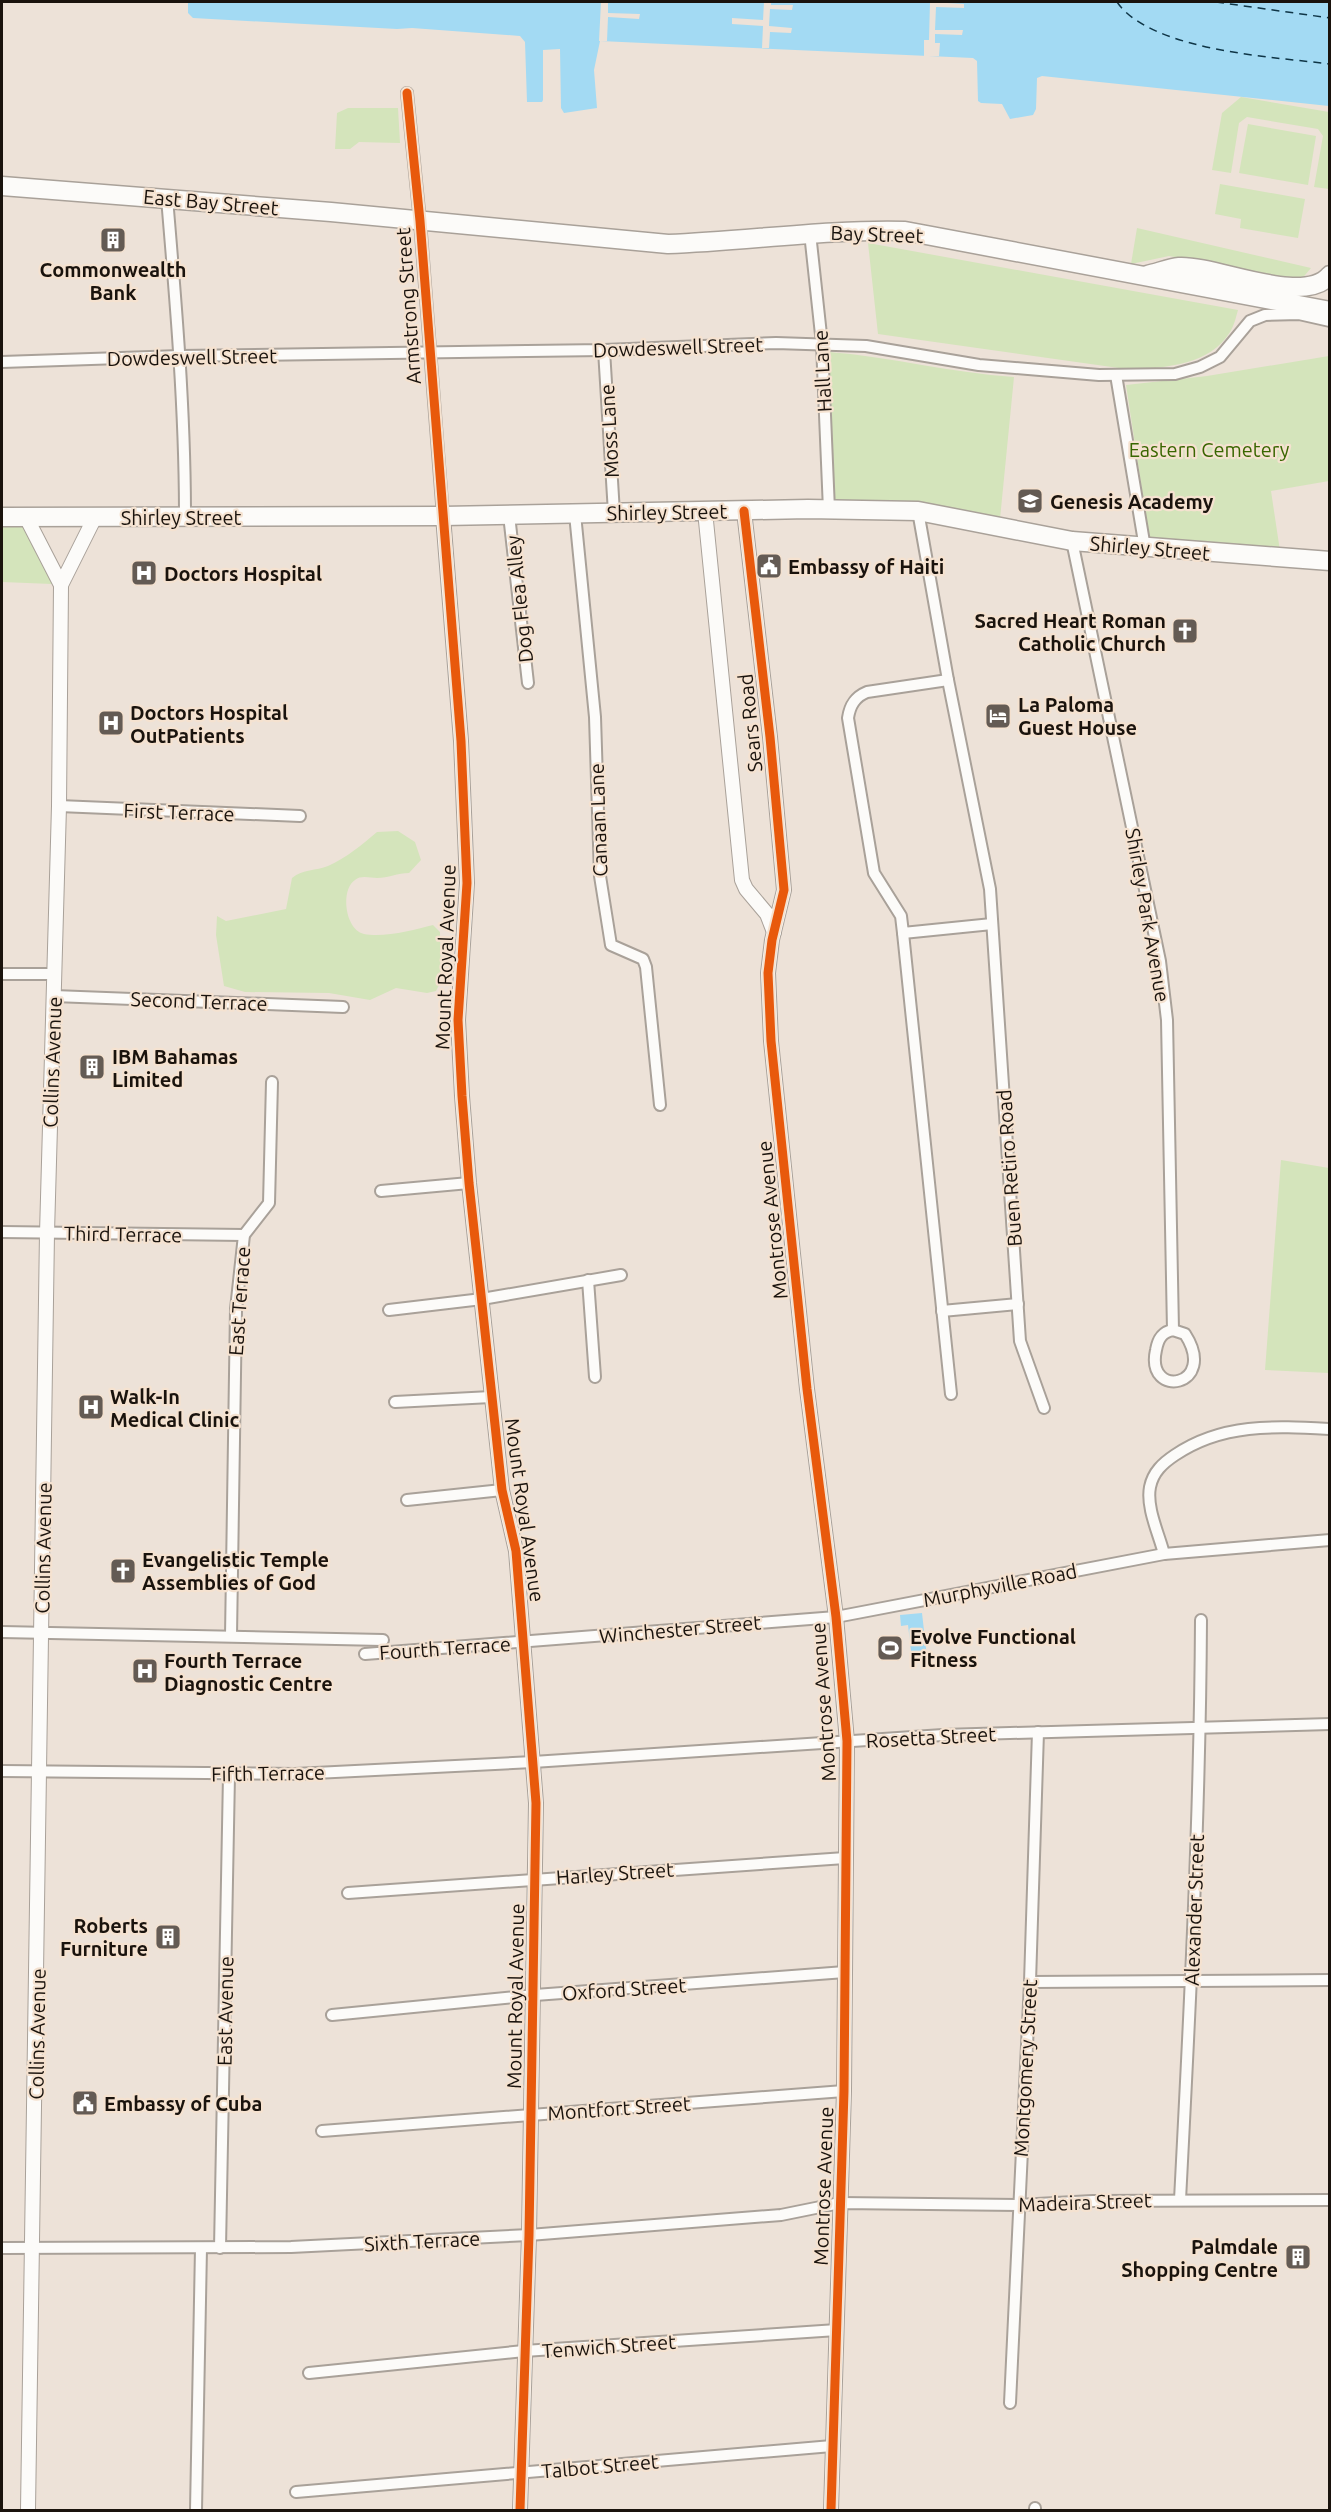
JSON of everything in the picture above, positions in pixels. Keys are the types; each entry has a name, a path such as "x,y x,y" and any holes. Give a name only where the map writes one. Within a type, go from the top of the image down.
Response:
{"highway":[{"name":"East Bay Street","path":"2,186 167,198 420,221"},
{"name":"Bay Street","path":"420,221 668,244 854,230 905,231 1329,311"},
{"path":"1143,277 1179,267 1213,271 1277,285 1302,286 1316,285 1329,275"},
{"name":"Shirley Street","path":"2,517 443,516 829,510 918,512 1072,541 1329,561"}],"street":[{"name":"Armstrong Street","path":"407,93 420,221 443,516"},
{"path":"167,198 180,356 185,516"},
{"name":"Hall Lane","path":"810,233 822,344 829,510"},
{"name":"Dowdeswell Street","path":"2,362 180,356 604,350 776,343 866,346 979,365 1116,375 1174,374 1210,363 1220,357 1250,321 1265,315 1293,313 1329,321"},
{"name":"Moss Lane","path":"604,350 614,513"},
{"path":"1116,375 1145,548"},
{"path":"705,511 742,880 743,885 767,914 774,932"},
{"name":"Sears Road","path":"744,511 770,737 784,890 774,932"},
{"name":"Buen Retiro Road","path":"918,512 948,680 990,889 1020,1341 1044,1408"},
{"name":"Canaan Lane","path":"574,514 595,717 600,876 604,906 611,945 644,959 660,1105"},
{"name":"Dog Flea Alley","path":"509,515 528,683"},
{"name":"Collins Avenue","path":"28,2511 47,1233 54,996 61,585 95,516"},
{"name":"Mount Royal Avenue","path":"443,516 461,741 467,883 458,1020 468,1183 502,1490 516,1551 536,1803 529,2235 520,2511"},
{"name":"Collins Avenue","path":"26,517 61,585"},
{"name":"Shirley Park Avenue","path":"1072,541 1160,961 1167,1020 1173,1330"},
{"path":"948,680 867,692 861,695 850,708 848,718 874,873 901,916 951,1394"},
{"name":"First Terrace","path":"58,806 300,816"},
{"path":"903,933 992,924"},
{"name":"Montrose Avenue","path":"774,932 768,973 771,1041 807,1389 836,1617 847,1741 844,2091 831,2511"},
{"path":"2,974 54,974"},
{"name":"Second Terrace","path":"54,996 343,1007"},
{"name":"East Terrace","path":"231,1636 233,1375 236,1309 244,1235 269,1203 272,1082"},
{"path":"381,1191 468,1183"},
{"name":"Third Terrace","path":"2,1232 244,1235"},
{"path":"389,1310 482,1299 621,1275"},
{"path":"588,1280 595,1377"},
{"path":"942,1311 1018,1304"},
{"path":"1173,1330 1185,1334 1193,1353 1191,1374 1176,1383 1160,1375 1155,1354 1157,1342 1162,1334 1173,1330"},
{"path":"395,1402 491,1397"},
{"path":"1164,1554 1150,1502 1150,1488 1155,1473 1167,1460 1191,1443 1220,1433 1284,1427 1329,1429"},
{"path":"407,1500 502,1490"},
{"name":"Murphyville Road","path":"836,1617 1164,1554 1329,1540"},
{"name":"Winchester Street","path":"524,1641 836,1617"},
{"name":"Alexander Street","path":"1180,2200 1191,1981 1200,1727 1201,1620"},
{"name":"Fourth Terrace","path":"2,1632 41,1631 384,1640"},
{"name":"Fourth Terrace","path":"365,1654 524,1641"},
{"name":"Rosetta Street","path":"533,1762 847,1741 1038,1732 1329,1724"},
{"name":"Montgomery Street","path":"1010,2403 1030,1982 1038,1732"},
{"name":"Fifth Terrace","path":"2,1770 230,1775 380,1771 533,1762"},
{"name":"East Avenue","path":"220,2248 230,1775"},
{"name":"Harley Street","path":"348,1893 845,1858"},
{"name":"Oxford Street","path":"332,2016 534,1995 845,1972"},
{"path":"1030,1982 1329,1980"},
{"name":"Montfort Street","path":"322,2130 844,2091"},
{"name":"Madeira Street","path":"840,2203 1018,2205 1180,2200 1329,2200"},
{"name":"Sixth Terrace","path":"2,2248 291,2247 529,2235 781,2215 840,2203"},
{"path":"196,2511 201,2248"},
{"name":"Tenwich Street","path":"309,2373 524,2351 837,2330"},
{"name":"Talbot Street","path":"296,2492 832,2446"}],"green space":[{"path":"1241,97 1329,112 1329,189 1314,187 1323,136 1318,129 1247,117 1239,123 1231,173 1212,170 1222,113"},
{"path":"348,108 398,108 400,143 359,142 350,149 335,149 337,113"},
{"path":"1248,124 1316,136 1308,185 1239,173"},
{"path":"1220,184 1305,199 1298,238 1240,228 1241,219 1215,214"},
{"path":"1137,228 1311,268 1300,281 1169,256 1131,264"},
{"path":"868,243 1238,310 1230,332 1221,343 1199,358 1173,365 1133,370 878,334"},
{"path":"829,352 1014,377 1000,519 930,504 835,503"},
{"name":"Eastern Cemetery","path":"1329,356 1329,481 1271,491 1280,551 1150,543 1126,385 1207,376"},
{"path":"2,523 24,523 52,584 2,582"},
{"path":"398,831 415,842 421,860 409,873 381,878 357,878 347,892 349,918 358,931 372,935 390,934 433,925 440,932 441,981 436,991 427,993 396,988 370,1000 329,993 245,992 224,986 216,935 217,916 226,921 286,909 292,878 335,863 377,832"},
{"path":"1281,1160 1329,1168 1329,1373 1265,1370"}],"water":[{"path":"188,2 1329,2 1329,106 1042,76 1037,78 1036,109 1033,115 1010,119 1002,104 978,101 977,61 973,58 600,41 594,70 597,108 564,113 561,108 560,49 543,50 543,100 542,102 527,102 525,42 520,36 412,28 193,18 188,13"},
{"path":"922,1613 927,1657 912,1659 908,1625 901,1626 900,1615"}],"pier":[{"path":"601,2 608,2 608,13 640,14 639,19 608,17 607,41 599,41"},
{"path":"764,2 771,2 771,5 793,5 792,10 770,9 769,26 792,28 791,33 770,32 769,48 762,48 763,26 732,24 732,18 763,20"},
{"path":"930,2 964,4 964,8 936,7 935,30 963,30 962,35 935,34 935,43 940,43 939,56 924,56 924,40 929,40"}],"ferry route":[{"path":"1117,2 1134,18 1157,31 1185,41 1215,49 1330,64"},
{"path":"1216,2 1330,18"}],"cycle path":[{"path":"407,93 420,221 461,741 467,883 458,1020 462,1096 469,1183 502,1490 516,1551 536,1803 529,2235 520,2510"},
{"path":"744,511 770,737 784,890 772,940 768,973 771,1041 807,1389 836,1617 847,1741 844,2091 831,2510"}],"place":[{"name":"Commonwealth Bank","path":"113,240"},
{"name":"Genesis Academy","path":"1030,501"},
{"name":"Embassy of Haiti","path":"769,566"},
{"name":"Doctors Hospital","path":"144,573"},
{"name":"Sacred Heart Roman Catholic Church","path":"1185,631"},
{"name":"La Paloma Guest House","path":"998,716"},
{"name":"Doctors Hospital OutPatients","path":"111,723"},
{"name":"IBM Bahamas Limited","path":"92,1067"},
{"name":"Walk-In Medical Clinic","path":"91,1407"},
{"name":"Evangelistic Temple Assemblies of God","path":"123,1571"},
{"name":"Evolve Functional Fitness","path":"890,1648"},
{"name":"Fourth Terrace Diagnostic Centre","path":"145,1671"},
{"name":"Roberts Furniture","path":"168,1937"},
{"name":"Embassy of Cuba","path":"85,2103"},
{"name":"Palmdale Shopping Centre","path":"1298,2257"}]}
